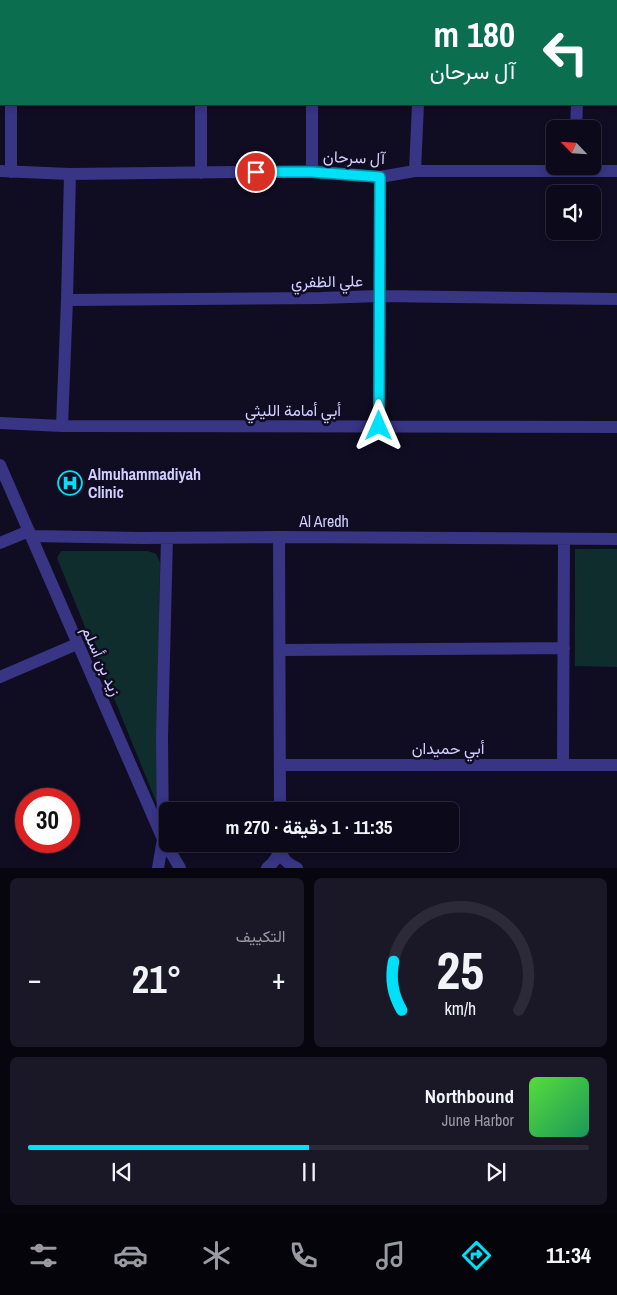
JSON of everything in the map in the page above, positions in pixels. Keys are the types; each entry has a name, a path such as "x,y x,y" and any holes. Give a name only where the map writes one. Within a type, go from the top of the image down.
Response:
{"street":[{"path":"6,172 11,105"},
{"path":"201,105 201,173"},
{"path":"312,105 312,172"},
{"path":"415,171 418,105"},
{"path":"576,105 576,120"},
{"name":"آل سرحان","path":"6,172 70,174 312,172 380,177 415,171 546,169"},
{"name":"آل سرحان","path":"601,170 617,171"},
{"path":"62,426 70,174"},
{"path":"379,426 380,177"},
{"name":"علي الظفري","path":"67,300 379,296 617,299"},
{"name":"أبي أمامة الليثي","path":"0,423 62,426 617,427"},
{"name":"زيد بن أسلم","path":"0,465 159,830"},
{"path":"0,543 30,534"},
{"name":"Al Aredh","path":"30,534 167,538 279,536 617,539"},
{"path":"279,536 280,802"},
{"path":"163,802 162,737 167,538"},
{"path":"563,764 564,539"},
{"path":"0,676 77,644"},
{"path":"280,650 564,648"},
{"name":"أبي حميدان","path":"280,765 617,765"},
{"path":"158,868 161,852"},
{"name":"زيد بن أسلم","path":"171,852 180,868"},
{"path":"267,868 277,858 279,852"},
{"path":"281,852 288,864 297,868"}],"green space":[{"path":"575,549 617,549 617,667 575,666"},
{"path":"61,551 148,551 156,554 160,562 157,804 57,558"}],"place":[{"name":"Almuhammadiyah Clinic","path":"70,483"}],"route":[{"path":"256,172 312,172 380,177 379,426"}]}
